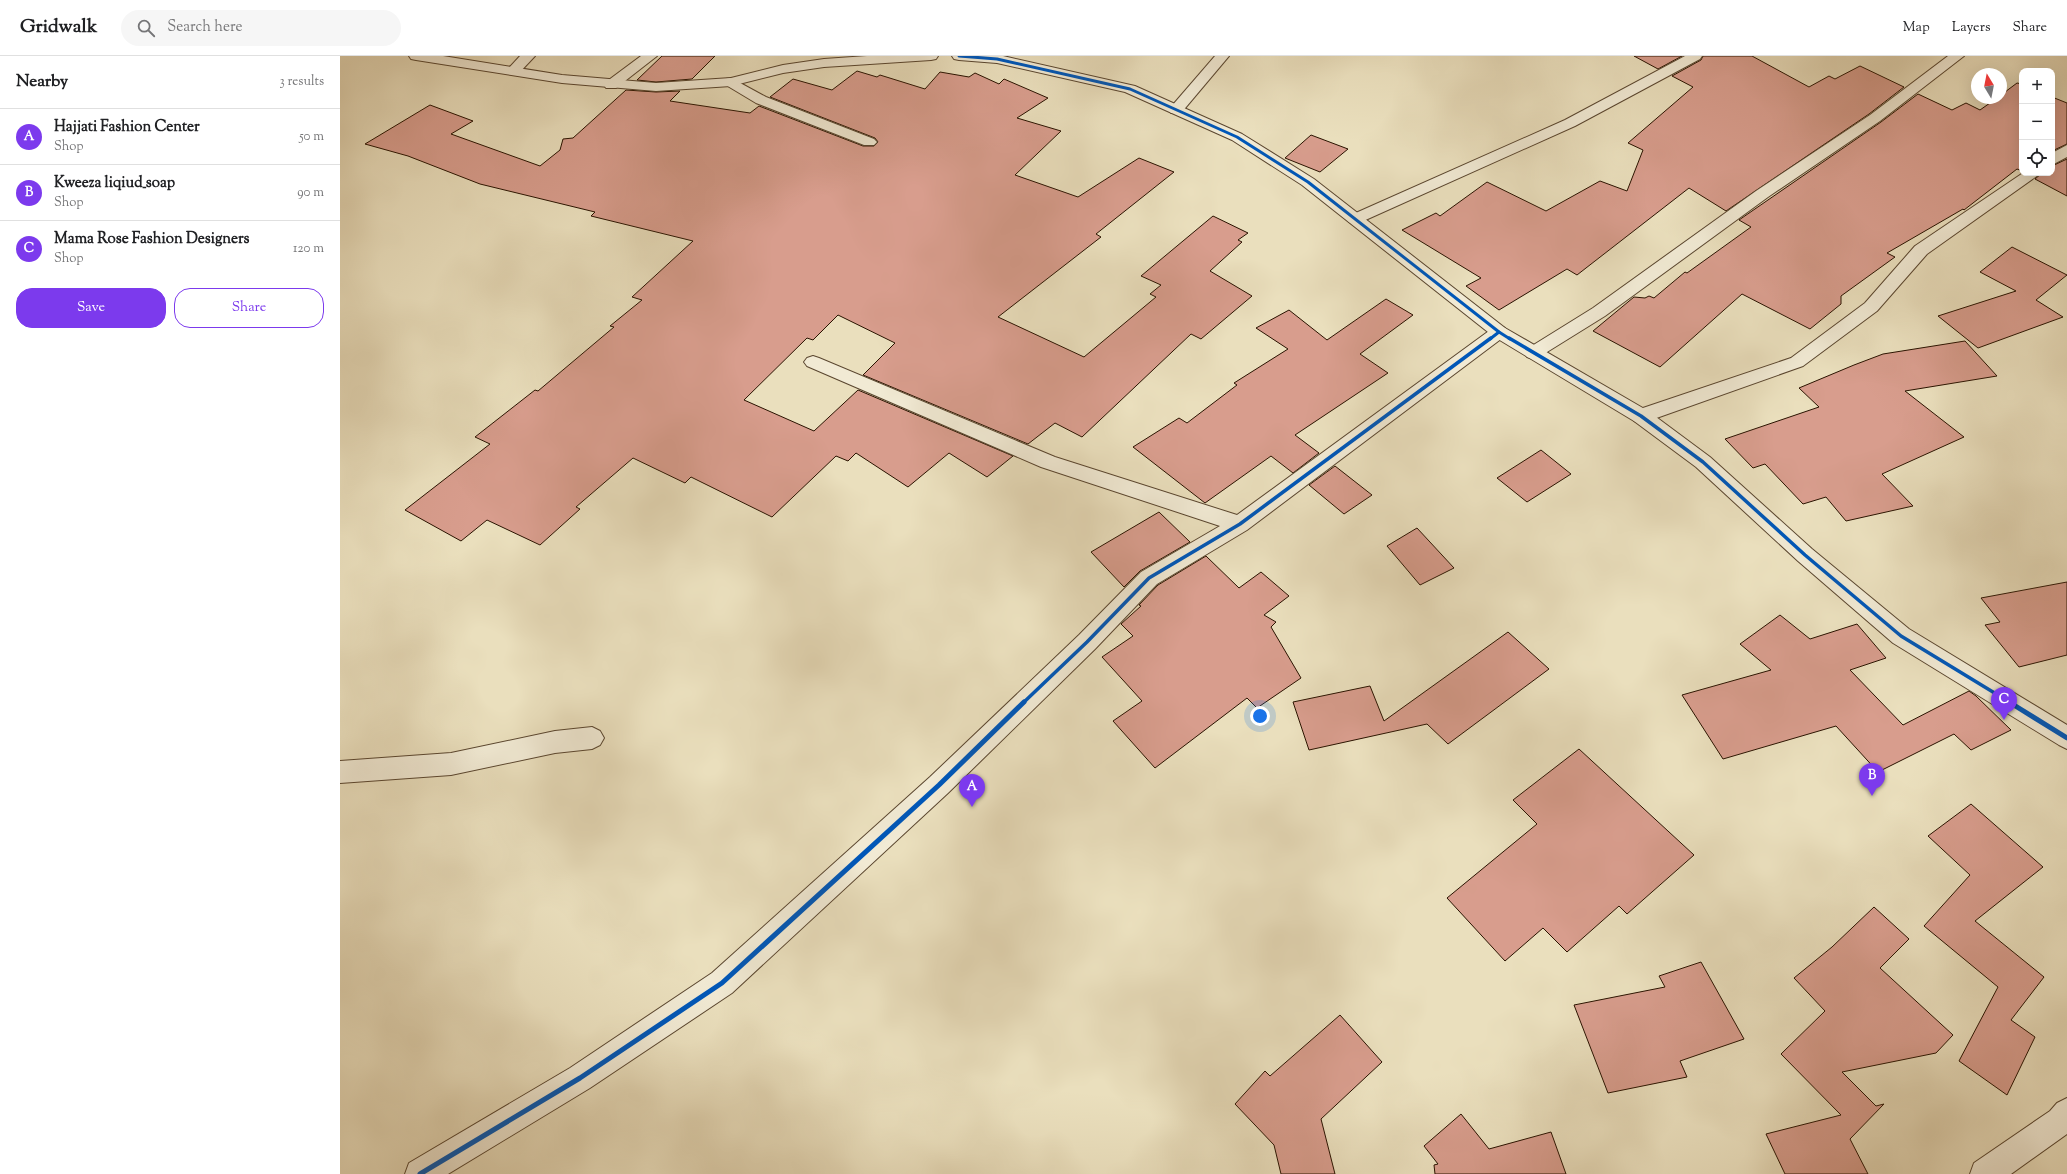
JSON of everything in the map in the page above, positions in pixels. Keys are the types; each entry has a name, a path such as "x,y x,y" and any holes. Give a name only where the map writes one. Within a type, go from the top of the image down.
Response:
{"street":[{"path":"416,56 514,70 562,79 611,85 656,88 731,82 783,69 824,63 931,56"},
{"path":"514,70 528,56"},
{"path":"611,85 650,56"},
{"path":"959,56 997,59 1130,89 1237,138 1308,182 1499,332 1642,416 1703,462 1805,555 1901,636 2067,738"},
{"path":"1176,110 1222,56"},
{"path":"1355,220 1570,123 1695,56"},
{"path":"1533,353 1599,312 1762,194 1875,118 1957,56"},
{"path":"731,82 761,100 869,142"},
{"path":"2055,158 2067,150"},
{"path":"1642,416 1796,362 1871,307 1921,250 2029,176"},
{"path":"420,1174 580,1078 722,983 939,784 1087,642 1149,578 1240,524 1499,332"},
{"path":"813,362 1048,462 1240,524"},
{"path":"340,772 451,764 555,742 592,738"},
{"path":"1986,1174 2065,1121"}],"building":[{"path":"662,56 715,56 692,79 656,82 637,80"},
{"path":"1634,56 1682,56 1658,69"},
{"path":"1703,56 1752,56 1809,87 1829,76 1835,79 1860,66 1904,87 1869,114 1726,211 1689,188 1577,275 1567,269 1499,310 1466,286 1481,278 1402,230 1436,213 1440,216 1487,182 1546,211 1600,181 1627,191 1643,150 1628,143 1693,87 1672,76 1701,60"},
{"path":"857,71 877,77 880,75 925,89 940,72 969,77 975,73 999,84 1004,79 1048,98 1017,118 1061,131 1015,175 1078,197 1139,158 1174,172 1096,234 1101,237 998,317 1084,357 1156,297 1150,294 1161,285 1141,276 1213,216 1248,233 1238,240 1242,242 1210,271 1252,296 1201,339 1191,334 1082,437 1055,423 1028,444 863,375 895,343 838,315 813,340 807,338 744,400 814,431 858,390 1013,456 987,477 949,453 908,487 856,453 848,461 836,456 772,517 691,477 685,483 633,458 576,507 580,509 540,545 487,520 461,541 405,510 490,444 475,437 535,390 538,391 614,327 610,326 642,300 632,297 693,241 591,216 595,212 480,184 408,156 365,144 430,105 473,121 451,134 540,166 560,150 563,139 573,138 626,90 656,92 680,91 670,101 750,113 759,106 863,146 874,146 878,142 875,138 770,97 793,79 832,90"},
{"path":"2017,83 2019,83 2019,170 2017,169 1964,210 1963,209 1887,253 1895,257 1841,296 1841,304 1810,329 1742,294 1660,367 1593,331 1634,297 1645,298 1649,296 1654,298 1685,272 1687,273 1751,227 1739,220 1881,122 1918,94 1952,110 1966,103 1980,110 1988,104 2007,104 2007,90"},
{"path":"2055,98 2067,103 2067,144 2055,150"},
{"path":"1311,135 1348,149 1320,172 1285,158"},
{"path":"2067,159 2067,196 2035,179 2038,176 2055,176 2055,165"},
{"path":"2012,247 2067,275 2036,300 2063,317 1978,348 1938,316 2016,291 1980,272"},
{"path":"1386,299 1413,315 1360,354 1388,373 1295,435 1319,453 1293,473 1271,456 1205,503 1133,447 1179,418 1187,423 1237,385 1234,383 1288,349 1256,328 1289,310 1327,340"},
{"path":"1965,341 1997,376 1905,391 1964,437 1882,474 1913,506 1846,521 1826,497 1803,504 1765,464 1753,468 1725,439 1819,407 1799,388 1854,365 1883,354"},
{"path":"1541,450 1571,474 1527,502 1497,478"},
{"path":"1335,466 1372,495 1344,514 1309,485"},
{"path":"1159,512 1190,542 1140,571 1124,587 1091,552"},
{"path":"1417,528 1454,568 1420,585 1387,546"},
{"path":"1206,556 1239,588 1261,572 1289,596 1264,615 1276,622 1271,627 1301,678 1257,708 1247,698 1155,768 1113,721 1142,701 1102,657 1133,636 1121,624 1141,606 1139,605 1158,585"},
{"path":"2067,582 2067,655 2019,667 1985,625 2000,622 1981,598"},
{"path":"1780,615 1810,639 1857,624 1886,658 1850,670 1903,725 1969,691 2011,730 1971,750 1954,734 1878,772 1836,726 1723,759 1682,695 1771,670 1740,644"},
{"path":"1508,632 1549,669 1448,744 1427,724 1309,750 1293,702 1370,686 1384,721"},
{"path":"1579,749 1694,855 1627,914 1619,906 1567,952 1543,928 1505,961 1447,898 1537,824 1513,800"},
{"path":"1971,804 2043,867 1975,921 2044,977 2011,1020 2035,1037 2007,1095 1959,1061 1998,987 1924,926 1970,875 1928,836"},
{"path":"1874,907 1909,939 1880,968 1953,1035 1936,1053 1842,1072 1876,1106 1884,1104 1850,1139 1868,1174 1785,1174 1766,1134 1841,1115 1781,1054 1825,1011 1794,978 1832,947"},
{"path":"1701,962 1744,1039 1680,1061 1687,1077 1608,1093 1574,1005 1665,987 1659,976"},
{"path":"1340,1015 1382,1062 1321,1119 1335,1174 1281,1174 1274,1145 1235,1104 1265,1071 1270,1076"},
{"path":"1461,1114 1489,1149 1551,1132 1566,1174 1435,1174 1434,1165 1438,1164 1424,1146"}],"cycle path":[{"path":"959,56 997,59 1043,68 1130,89 1237,137 1308,182 1499,332 1641,416 1703,462 1805,555 1901,636 2067,738"},
{"path":"420,1174 580,1078 722,983 939,785 1087,642 1149,578 1240,524 1499,332"}],"place":[{"name":"Mama Rose Fashion Designers","path":"2004,720"},
{"name":"Kweeza liqiud_soap","path":"1872,796"},
{"name":"Hajjati Fashion Center","path":"972,807"}]}
